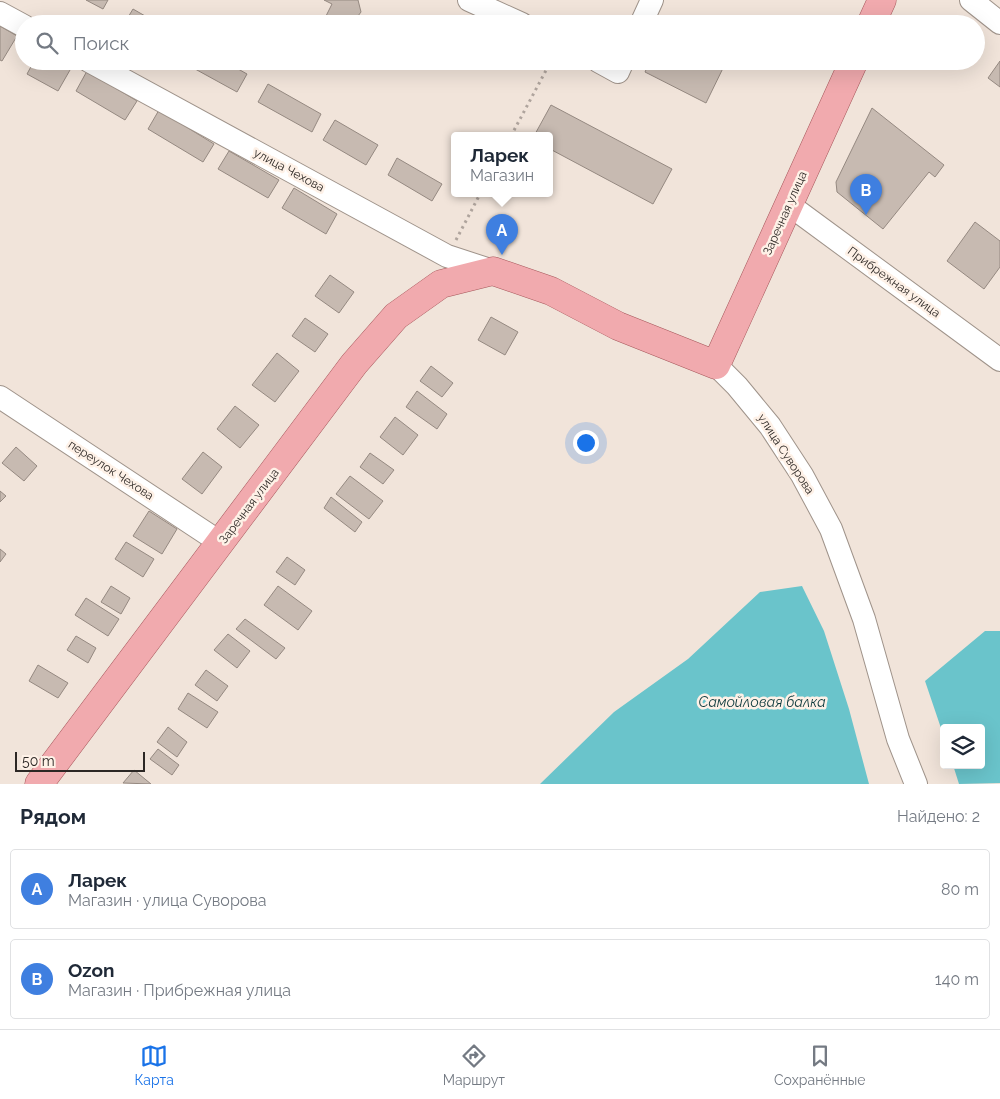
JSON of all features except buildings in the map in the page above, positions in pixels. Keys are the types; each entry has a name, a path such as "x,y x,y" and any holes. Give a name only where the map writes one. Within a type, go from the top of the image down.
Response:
{"main road":[{"path":"875,15 882,0"},
{"name":"Заречная улица","path":"716,365 850,70"},
{"name":"Заречная улица","path":"39,784 354,364 396,316 441,284 493,272"},
{"name":"улица Суворова","path":"493,272 551,291 618,326 716,365"}],"street":[{"path":"469,0 502,15"},
{"path":"644,15 652,0"},
{"path":"971,0 1000,23"},
{"path":"0,13 15,21"},
{"name":"улица Чехова","path":"105,70 447,256 493,272"},
{"name":"Прибрежная улица","path":"788,204 1000,360"},
{"name":"улица Суворова","path":"716,365 737,386 770,426 802,475 831,529 864,619 898,739 916,784"},
{"name":"переулок Чехова","path":"0,397 221,543"}],"path":[{"path":"513,132 546,70"},
{"path":"447,256 478,197"}],"water":[{"name":"Самойловая балка","path":"802,586 824,631 849,709 869,784 540,784 614,712 688,659 760,592"},
{"path":"985,631 1000,631 1000,783 959,784 954,769 985,769 985,724 940,725 925,681"}],"place":[{"name":"Ozon","path":"866,215"},
{"name":"Ларек","path":"502,255"}]}
